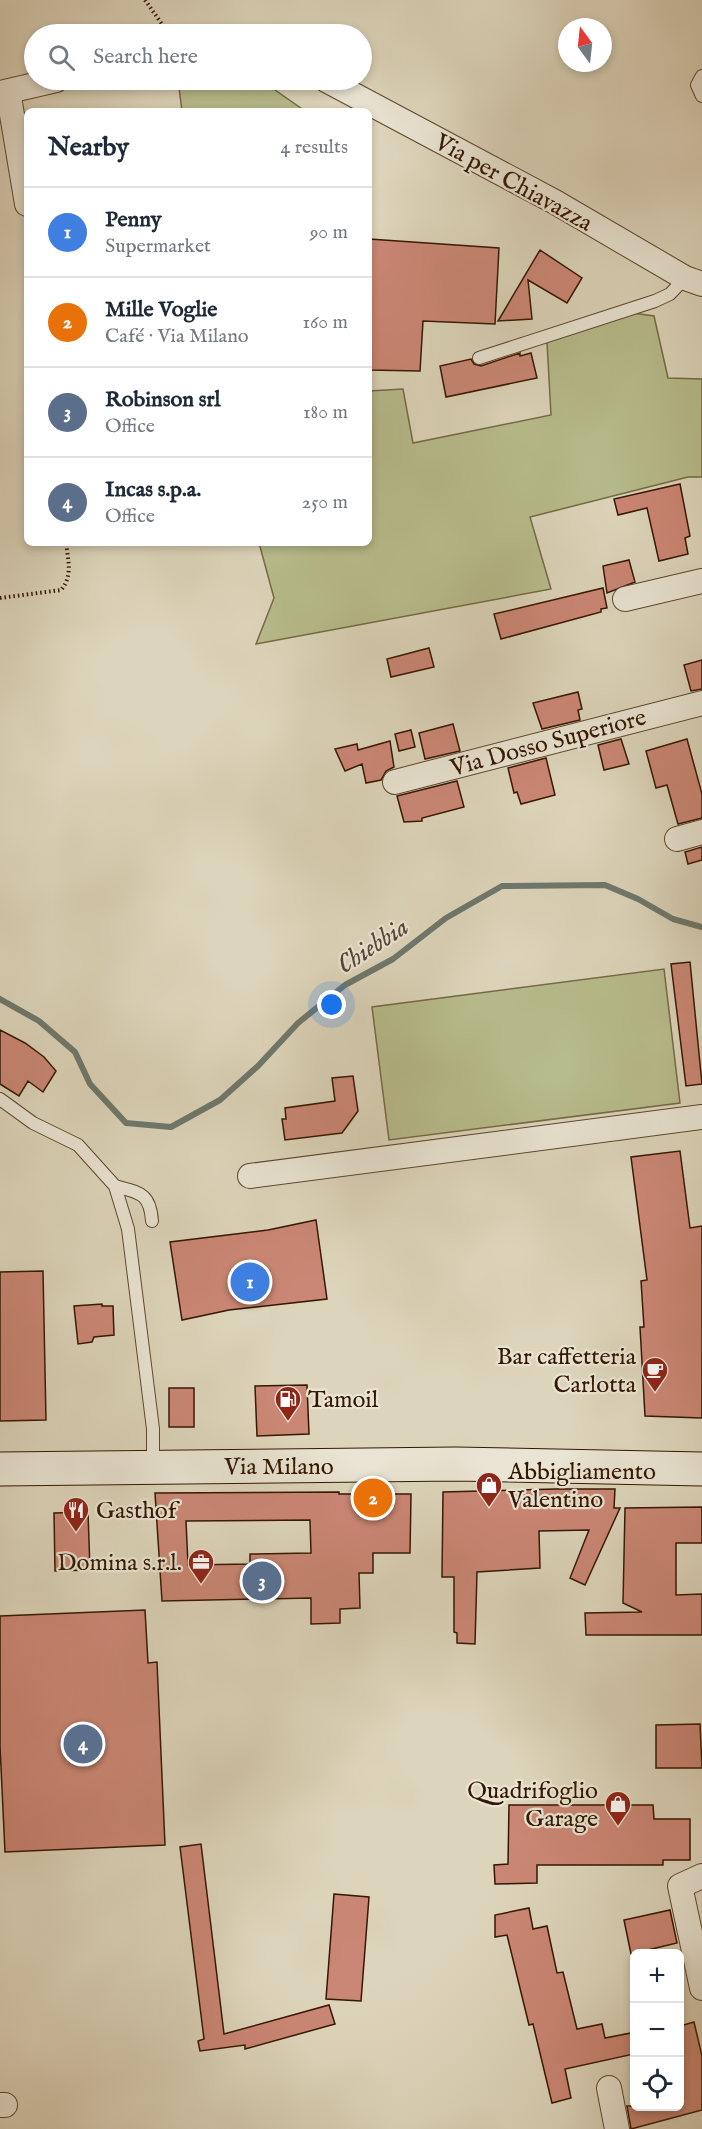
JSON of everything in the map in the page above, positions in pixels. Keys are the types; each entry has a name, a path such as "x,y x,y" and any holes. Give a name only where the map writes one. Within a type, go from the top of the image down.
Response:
{"main road":[{"name":"Via Milano","path":"0,1469 456,1464 702,1469"}],"street":[{"path":"24,87 4,92 24,189"},
{"name":"Via per Chiavazza","path":"345,90 555,202 693,281"},
{"path":"625,599 702,581"},
{"name":"Via Dosso Superiore","path":"395,782 702,703"},
{"path":"677,839 702,832"},
{"path":"250,1176 702,1117"},
{"path":"702,1876 680,1886 702,1988"},
{"path":"609,2088 617,2129"}],"lane":[{"path":"702,76 697,85 702,96"},
{"path":"479,358 655,301 693,281"},
{"path":"0,1099 33,1123 78,1145 115,1186 128,1229 153,1429 153,1467"},
{"path":"115,1186 140,1193 151,1204 152,1221"}],"path":[{"path":"145,0 162,24"},
{"path":"0,598 62,590 68,582 69,572 66,546"}],"green space":[{"path":"179,90 275,90 301,108 182,108"},
{"path":"633,313 654,316 668,378 702,379 702,477 688,477 530,517 551,589 256,644 274,598 260,546 372,546 372,391 403,389 413,443 551,415 547,342"},
{"path":"664,969 680,1103 389,1140 372,1007"}],"building":[{"path":"372,239 499,248 495,324 423,321 420,371 372,370"},
{"path":"540,250 582,278 567,303 528,280 532,319 498,321"},
{"path":"520,353 520,356 531,353 537,378 446,397 440,366 471,359 474,364 481,366"},
{"path":"680,484 690,536 685,538 688,554 659,561 647,508 618,515 614,499"},
{"path":"629,560 635,582 607,593 603,566"},
{"path":"603,588 607,608 601,609 601,612 501,639 494,614"},
{"path":"429,648 434,667 391,677 387,659"},
{"path":"702,660 702,689 691,691 684,665"},
{"path":"578,692 582,709 578,710 580,720 542,729 533,703"},
{"path":"453,724 460,751 425,759 419,733"},
{"path":"411,730 415,747 399,751 395,734"},
{"path":"621,739 629,764 604,770 598,745"},
{"path":"687,739 702,794 702,818 678,824 667,785 656,788 646,751"},
{"path":"390,741 394,767 386,771 381,780 366,783 362,764 345,771 335,749 357,744 358,750"},
{"path":"546,758 555,795 521,804 517,792 514,793 508,768"},
{"path":"457,781 464,807 422,818 422,821 404,822 397,796"},
{"path":"702,847 702,860 688,864 685,852"},
{"path":"690,962 702,1084 686,1086 671,964"},
{"path":"0,1030 25,1043 44,1057 56,1071 43,1092 28,1081 19,1096 0,1084"},
{"path":"353,1076 358,1111 342,1133 285,1140 282,1119 286,1119 285,1108 335,1101 332,1078"},
{"path":"680,1151 690,1228 702,1226 702,1418 645,1416 640,1327 644,1327 641,1281 647,1280 631,1157"},
{"path":"316,1220 327,1299 229,1310 182,1320 170,1242 268,1230"},
{"path":"43,1271 46,1420 0,1421 0,1272"},
{"path":"102,1304 102,1306 113,1306 114,1335 94,1337 92,1342 78,1344 74,1306"},
{"path":"307,1385 309,1434 257,1436 255,1386"},
{"path":"169,1388 194,1388 194,1427 169,1427"},
{"path":"615,1489 614,1508 620,1508 585,1585 570,1578 589,1530 539,1531 540,1568 477,1572 475,1644 457,1643 457,1633 454,1632 454,1577 442,1577 443,1492"},
{"path":"155,1493 411,1494 410,1553 373,1553 373,1573 359,1573 360,1608 340,1609 340,1623 311,1624 311,1598 162,1601","holes":["310,1520 311,1553 250,1554 250,1564 188,1565 186,1521"]},
{"path":"702,1507 702,1543 676,1543 676,1595 702,1594 702,1635 586,1635 585,1613 642,1612 623,1603 625,1508"},
{"path":"88,1512 90,1570 55,1571 54,1513"},
{"path":"145,1610 148,1663 157,1662 165,1845 5,1852 0,1746 0,1616"},
{"path":"700,1724 702,1768 656,1768 656,1725"},
{"path":"509,1805 653,1805 654,1819 690,1819 690,1860 663,1860 663,1865 537,1865 537,1883 495,1884 494,1865 508,1864"},
{"path":"201,1844 224,2034 329,2005 335,2024 245,2049 245,2045 200,2051 198,2041 204,2039 180,1847"},
{"path":"334,1894 369,1897 361,2001 326,1999"},
{"path":"529,1908 533,1929 547,1926 557,1973 563,1972 577,2029 602,2024 605,2038 630,2033 630,2055 565,2069 571,2098 552,2103 533,2024 529,2025 507,1935 495,1937 495,1915"},
{"path":"670,1910 677,1943 652,1949 630,1949 624,1920"},
{"path":"694,2022 702,2056 702,2110 631,2129 627,2106 630,2106 630,2111 684,2111 684,2025"}],"waterway":[{"name":"Chiebbia","path":"0,999 39,1021 75,1052 90,1084 126,1123 171,1127 220,1100 258,1066 298,1023 345,985 393,959 446,918 502,886 605,885 638,899 673,919 702,927"}],"place":[{"name":"Penny","path":"250,1282"},
{"name":"Bar caffetteria Carlotta","path":"655,1393"},
{"name":"Tamoil","path":"288,1422"},
{"name":"Mille Voglie","path":"373,1498"},
{"name":"Abbigliamento Valentino","path":"489,1508"},
{"name":"Gasthof","path":"76,1533"},
{"name":"Robinson srl","path":"262,1581"},
{"name":"Domina s.r.l.","path":"201,1585"},
{"name":"Incas s.p.a.","path":"83,1744"},
{"name":"Quadrifoglio Garage","path":"618,1827"}]}
